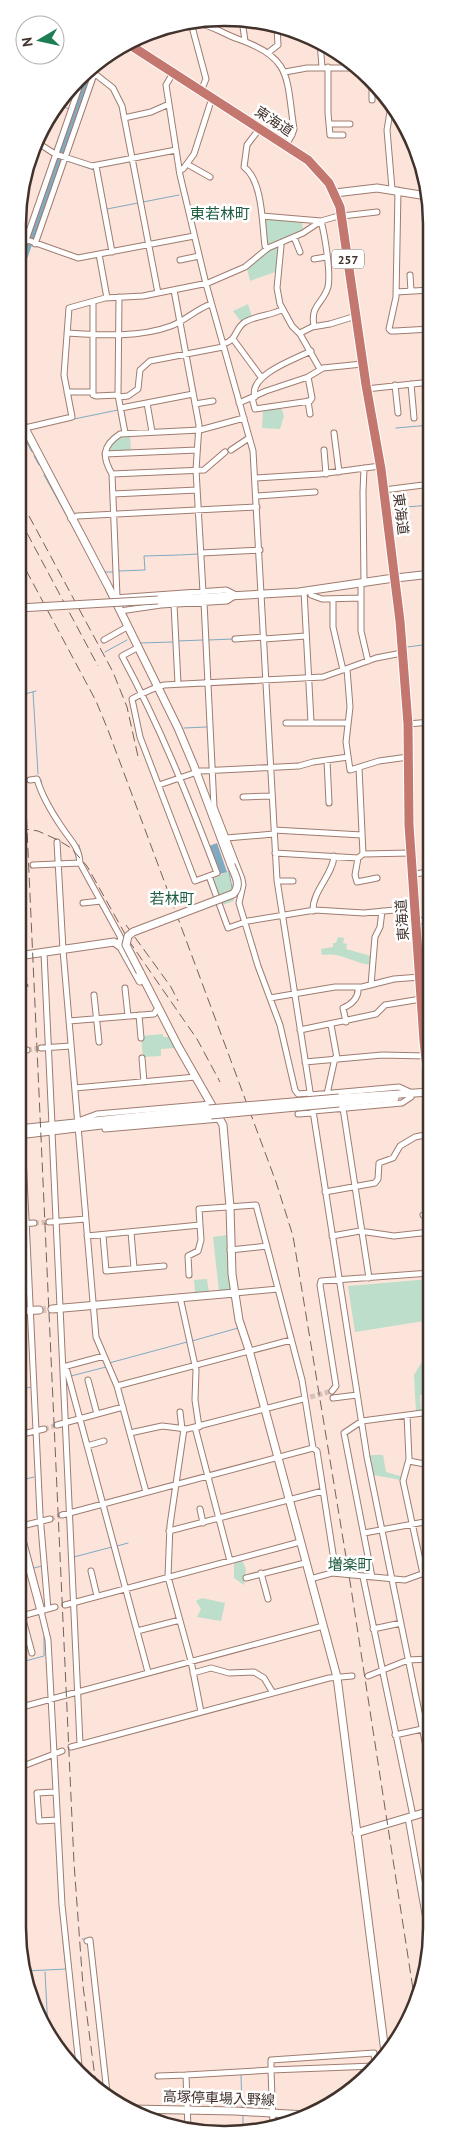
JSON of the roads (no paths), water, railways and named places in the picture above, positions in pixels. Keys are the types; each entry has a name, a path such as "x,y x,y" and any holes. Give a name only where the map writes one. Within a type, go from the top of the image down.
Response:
{"highway":[{"name":"東海道","path":"135,48 286,145 316,167 334,193 342,216 362,364 384,490 395,578 408,724 411,852 423,1004"}],"street":[{"path":"215,27 269,52 285,72 294,128 286,145"},
{"path":"243,27 245,41"},
{"path":"193,29 206,79 201,91"},
{"path":"269,52 278,45 277,33"},
{"path":"321,51 322,67"},
{"path":"285,72 322,67 346,68"},
{"path":"328,67 330,135 343,135"},
{"path":"173,73 166,85 179,170 211,304 253,452 256,478 277,881 357,1395 382,1530 423,1730 395,1734"},
{"path":"95,74 106,81 116,92 120,101 158,293"},
{"path":"34,244 65,157 90,79"},
{"path":"78,90 27,241 76,258 194,236"},
{"path":"372,92 372,100"},
{"path":"179,170 183,169 194,154 212,98"},
{"path":"124,118 151,112 169,104"},
{"path":"390,116 387,130 395,190 396,292 389,328 391,331 423,329"},
{"path":"329,124 350,124"},
{"path":"260,128 247,145 244,167 251,173 262,216 265,246 268,248"},
{"path":"43,146 57,154 96,166 176,150"},
{"path":"187,164 210,177"},
{"path":"96,166 112,252"},
{"path":"334,193 362,188 395,190 420,195"},
{"path":"26,427 29,425 72,418 64,375 69,308 107,298 139,297 206,284 245,267 268,248 294,237 321,222 342,216 377,212"},
{"path":"262,216 321,222"},
{"path":"314,326 314,309 328,286 325,239 321,222"},
{"path":"294,237 300,252"},
{"path":"280,243 277,288 283,309 292,326 300,333 320,369"},
{"path":"99,254 107,298"},
{"path":"180,260 199,256"},
{"path":"314,259 326,257"},
{"path":"410,274 411,291"},
{"path":"174,290 199,430 196,470 203,592"},
{"path":"396,292 423,290"},
{"path":"119,297 118,396 125,433"},
{"path":"93,302 94,392 96,396 128,396 138,388 140,370 150,361 223,346 234,339 244,323 259,316 283,309"},
{"path":"67,333 142,334 172,326 211,304"},
{"path":"300,333 314,326 330,324 356,316"},
{"path":"234,339 261,377"},
{"path":"308,376 312,398 308,401 255,409 254,389 261,377 310,351"},
{"path":"240,403 266,391 308,376 320,369 362,364"},
{"path":"366,389 423,383"},
{"path":"411,384 414,418"},
{"path":"395,385 398,413"},
{"path":"67,392 94,392"},
{"path":"121,408 194,394"},
{"path":"195,404 213,401"},
{"path":"308,401 310,414"},
{"path":"147,403 152,432"},
{"path":"115,598 112,474 104,460 104,454 118,435 125,433 199,430 244,418"},
{"path":"26,430 71,519 115,598 226,838 243,882 238,900 244,922 280,1025 296,1092 300,1094 327,1094 401,1087 411,1095"},
{"path":"334,434 339,472"},
{"path":"231,450 249,438"},
{"path":"104,454 197,450"},
{"path":"324,450 326,474"},
{"path":"112,474 207,468 225,452"},
{"path":"256,478 326,474 380,466"},
{"path":"364,468 363,582 361,598 362,637 368,661"},
{"path":"384,490 423,485"},
{"path":"113,494 197,490"},
{"path":"257,496 315,492"},
{"path":"71,519 77,516 257,507"},
{"path":"201,553 260,550"},
{"path":"26,608 307,591 423,575"},
{"path":"115,598 227,590 236,596"},
{"path":"307,591 317,598 361,598"},
{"path":"307,591 306,636 311,722"},
{"path":"120,611 124,608 227,601 236,596"},
{"path":"333,598 333,627 345,670 350,707 346,742 350,770 379,761 408,757"},
{"path":"204,602 213,770 212,808 238,883 237,889 233,894 133,932 128,936 126,946 223,1125 230,1207 230,1250 239,1320 249,1350 337,1677 384,2045"},
{"path":"174,604 178,684"},
{"path":"104,640 127,627"},
{"path":"235,639 306,636"},
{"path":"137,648 122,656 142,693 180,777 217,873 195,881 140,736 132,699 142,693 157,686 327,676 368,661 402,653"},
{"path":"286,723 348,722"},
{"path":"408,724 423,723"},
{"path":"159,785 196,772 301,766 348,757"},
{"path":"327,760 329,803"},
{"path":"359,768 362,854"},
{"path":"30,780 37,779 40,792 64,831 77,846 80,863 121,938 118,943"},
{"path":"243,797 272,796"},
{"path":"226,838 274,832 362,835"},
{"path":"57,842 63,950 96,1337 118,1386 146,1492"},
{"path":"377,878 357,882 355,876 358,858 362,854 411,852"},
{"path":"275,853 358,858"},
{"path":"314,911 313,907 333,863 334,856"},
{"path":"34,865 80,863"},
{"path":"413,874 423,873"},
{"path":"209,876 228,928 244,922 314,911 359,913 415,908"},
{"path":"277,881 293,880"},
{"path":"83,903 101,901"},
{"path":"371,984 375,937 380,926 382,911"},
{"path":"416,921 423,920"},
{"path":"26,955 114,942 118,943"},
{"path":"118,943 153,1006 158,1008"},
{"path":"44,953 52,1129 52,1222 56,1308 63,1367 80,1744"},
{"path":"270,998 335,987 358,987 394,979 420,976"},
{"path":"346,1022 343,1008 352,1003 359,991 358,987"},
{"path":"125,988 128,1016"},
{"path":"94,995 98,1042"},
{"path":"300,1030 378,1014 385,1005 422,999"},
{"path":"69,1021 154,1014 158,1008"},
{"path":"139,1015 141,1038"},
{"path":"327,1094 336,1058 331,1024"},
{"path":"41,1048 71,1046"},
{"path":"305,1062 382,1055 423,1056"},
{"path":"142,1058 144,1082"},
{"path":"75,1088 196,1077"},
{"path":"26,1131 163,1116 340,1103 423,1094"},
{"path":"298,1114 313,1112 340,1103 402,1103 411,1095"},
{"path":"340,1103 369,1278"},
{"path":"78,1125 97,1114 212,1104"},
{"path":"78,1125 105,1124 163,1116"},
{"path":"105,1124 105,1129 220,1119"},
{"path":"325,1192 375,1184 378,1179 379,1163 393,1158 398,1147 413,1138 423,1136"},
{"path":"189,1275 187,1257 189,1254 198,1251 201,1240 198,1210 256,1204 302,1380 313,1448 317,1450 336,1574"},
{"path":"52,1222 86,1219"},
{"path":"34,1223 26,1224 35,1310 35,1431 48,1640 56,1820 64,1924 79,2062"},
{"path":"88,1236 200,1225"},
{"path":"332,1236 362,1231 394,1236 423,1233"},
{"path":"131,1232 134,1268"},
{"path":"103,1235 106,1271 164,1266"},
{"path":"230,1250 267,1246"},
{"path":"332,1391 336,1386 320,1283 323,1281 423,1274"},
{"path":"56,1308 278,1288"},
{"path":"180,1298 195,1365 197,1427 230,1561"},
{"path":"26,1311 35,1310"},
{"path":"118,1386 292,1340"},
{"path":"63,1367 104,1356"},
{"path":"63,1367 68,1371 148,1672"},
{"path":"88,1380 97,1414"},
{"path":"333,1398 357,1395"},
{"path":"130,1433 162,1426 183,1429 197,1427 303,1399"},
{"path":"57,1425 123,1407"},
{"path":"180,1412 183,1429 169,1531 168,1577 191,1661 200,1712"},
{"path":"372,1577 364,1533 341,1435 362,1421 423,1413"},
{"path":"310,1579 336,1574 405,1580 423,1574 403,1481 409,1462 407,1415"},
{"path":"26,1433 44,1428"},
{"path":"87,1446 104,1441"},
{"path":"62,1515 313,1448"},
{"path":"409,1462 423,1464"},
{"path":"169,1531 324,1491"},
{"path":"200,1509 203,1523"},
{"path":"26,1524 50,1519"},
{"path":"364,1533 423,1522"},
{"path":"65,1605 300,1542"},
{"path":"26,1551 45,1610"},
{"path":"246,1578 306,1563"},
{"path":"90,1571 97,1596"},
{"path":"261,1573 268,1600"},
{"path":"363,1576 395,1734 423,1898"},
{"path":"26,1615 55,1608"},
{"path":"137,1631 180,1620"},
{"path":"373,1629 401,1623"},
{"path":"26,1706 323,1626"},
{"path":"26,1635 32,1653"},
{"path":"368,1676 408,1660 423,1659"},
{"path":"193,1672 211,1668 229,1673 254,1672 264,1678 273,1693"},
{"path":"71,1747 273,1693 337,1677 352,1676"},
{"path":"26,1765 62,1751"},
{"path":"55,1792 37,1793 39,1821 56,1820"},
{"path":"356,1833 423,1813"},
{"path":"87,1941 90,1940 106,2087"},
{"path":"273,2120 271,2060 374,2053 374,2058"},
{"path":"158,2076 367,2066"},
{"path":"186,2075 188,2122"},
{"name":"高塚停車場入野線","path":"145,2109 292,2114"}],"water":[{"path":"90,79 26,262 26,248 83,86"},
{"path":"217,843 227,872 220,874 209,846"}],"waterway":[{"path":"65,107 70,110"},
{"path":"67,161 94,170"},
{"path":"143,202 179,195"},
{"path":"107,209 138,203"},
{"path":"74,419 118,410"},
{"path":"396,428 423,426"},
{"path":"26,441 32,452"},
{"path":"34,456 39,465"},
{"path":"44,475 89,556"},
{"path":"394,508 423,506"},
{"path":"180,555 198,554"},
{"path":"119,571 145,570 144,556 179,555"},
{"path":"105,572 113,572"},
{"path":"208,640 234,639"},
{"path":"105,652 127,640"},
{"path":"177,641 203,640"},
{"path":"141,643 173,642"},
{"path":"407,647 423,645"},
{"path":"26,694 36,691"},
{"path":"33,692 38,774"},
{"path":"184,728 207,727"},
{"path":"41,780 42,788"},
{"path":"53,808 58,816"},
{"path":"79,845 82,857"},
{"path":"228,867 232,888"},
{"path":"192,1341 238,1328"},
{"path":"109,1363 187,1342"},
{"path":"71,1376 106,1367"},
{"path":"26,1388 31,1387"},
{"path":"26,1479 34,1477"},
{"path":"26,1541 42,1602"},
{"path":"117,1546 128,1543"},
{"path":"74,1557 112,1547"},
{"path":"34,1568 42,1566"},
{"path":"26,1661 44,1656 44,1637"},
{"path":"31,1971 66,1969 63,1941"},
{"path":"45,1972 47,2016"},
{"path":"241,2075 242,2107"},
{"path":"243,2116 243,2125"}],"tunnel":[{"path":"27,1050 41,1048"},
{"path":"34,1223 49,1222"},
{"path":"39,1310 52,1309"},
{"path":"303,1399 332,1391"},
{"path":"44,1429 57,1425"},
{"path":"50,1519 62,1515"}],"railway":[{"path":"29,516 113,672 127,707 139,761"},
{"path":"26,531 98,666"},
{"path":"26,570 96,701 108,730 276,1182 293,1236 349,1575 413,1988"},
{"path":"26,807 74,1863 83,1986 95,2078"},
{"path":"26,829 38,831 58,840 71,848 87,866 129,941 197,1039 220,1082"},
{"path":"126,925 171,987 178,1001"},
{"path":"26,974 28,987"}],"district":[{"name":"東若林町","path":"220,213"},
{"name":"若林町","path":"172,898"},
{"name":"増楽町","path":"350,1564"}]}
